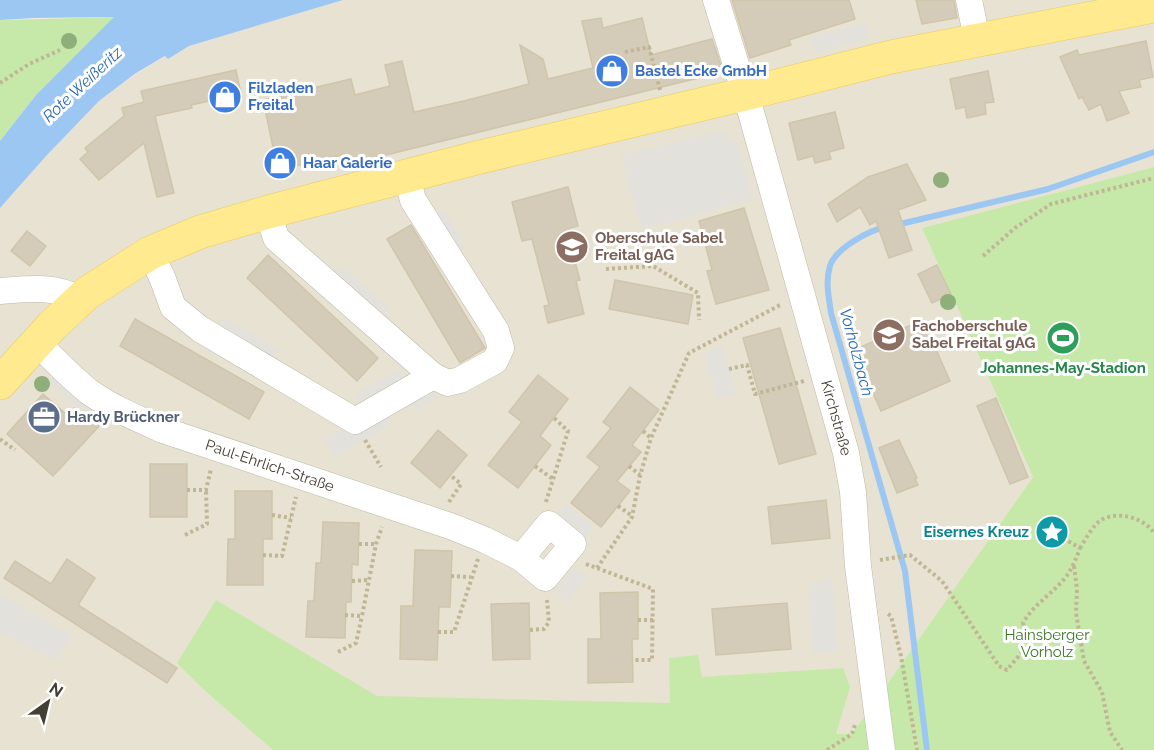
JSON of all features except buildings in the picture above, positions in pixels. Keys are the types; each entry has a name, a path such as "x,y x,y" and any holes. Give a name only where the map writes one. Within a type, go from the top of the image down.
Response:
{"main road":[{"path":"0,383 79,299 150,253 200,232 268,212 585,130 745,94 891,57 1154,6"}],"street":[{"name":"Kirchstraße","path":"716,0 745,94 846,453 853,492 858,566 882,750"},
{"path":"969,0 977,39"},
{"path":"268,212 276,238 433,376 448,383 460,380 495,361 501,348 496,332 413,200 407,177"},
{"path":"150,253 173,307 200,329 355,421 433,376"},
{"path":"0,291 36,288 69,293 79,299"},
{"name":"Paul-Ehrlich-Straße","path":"37,342 54,361 90,392 145,422 453,527 521,558"}],"path":[{"path":"625,52 649,47 660,93"},
{"path":"0,83 29,64 60,50"},
{"path":"983,256 1015,228 1051,204 1154,178"},
{"path":"606,268 653,266 698,293 699,320"},
{"path":"633,660 652,660 653,589 597,568 632,517 640,476 651,438 689,352 790,300"},
{"path":"729,369 747,365 755,394 810,380"},
{"path":"544,508 568,431 554,418"},
{"path":"355,421 381,467"},
{"path":"643,431 651,438"},
{"path":"0,439 15,450"},
{"path":"185,535 207,524 206,490 216,448"},
{"path":"535,466 553,479"},
{"path":"629,466 640,476"},
{"path":"448,504 461,484 450,475"},
{"path":"263,555 282,556 301,476"},
{"path":"187,490 206,490"},
{"path":"618,506 632,517"},
{"path":"338,652 356,643 376,544 389,507"},
{"path":"272,515 291,518"},
{"path":"890,558 910,555 942,581 999,666 1007,670 1027,645 1023,623 1028,615 1064,579 1074,565 1090,533 1102,519 1126,515 1150,527 1154,533"},
{"path":"1052,532 1080,549"},
{"path":"438,632 454,632 470,577 485,540"},
{"path":"359,544 376,544"},
{"path":"1074,565 1077,589 1076,613 1084,662 1102,692 1110,732 1122,750"},
{"path":"451,576 470,577"},
{"path":"352,581 368,580"},
{"path":"530,630 544,629 549,622 546,593"},
{"path":"885,612 891,616 901,656 917,750"},
{"path":"345,615 362,616"},
{"path":"638,620 654,620"},
{"path":"826,750 852,734"}],"shaded area":[{"path":"343,0 1154,0 1154,167 922,228 1033,477 852,734 495,744 492,750 0,750 0,208 99,101 137,73 166,56 168,59 189,46"},
{"path":"865,23 869,38 815,53 811,37"},
{"path":"720,131 738,144 753,199 642,229 621,155"},
{"path":"444,210 466,248 446,253 422,214"},
{"path":"343,267 390,309 368,318 320,275"},
{"path":"225,318 280,350 258,362 200,329"},
{"path":"723,347 736,393 718,398 705,352"},
{"path":"62,368 119,408 108,426 76,406 49,382"},
{"path":"402,368 413,388 427,380 437,398 415,411 405,393 379,408 389,426 334,457 324,439 365,415 354,395"},
{"path":"566,504 593,526 583,538 556,516"},
{"path":"574,567 586,577 567,601 554,591"},
{"path":"832,577 837,651 813,654 808,587"},
{"path":"0,593 71,636 56,661 0,633"}],"green space":[{"path":"115,17 36,95 0,141 0,20"},
{"name":"Hainsberger Vorholz","path":"1154,167 1154,750 273,750 177,663 216,600 377,696 670,703 669,658 698,655 702,677 843,668 850,687 836,734 852,734 1033,477 922,228"}],"water":[{"name":"Rote Weißeritz","path":"0,0 343,0 189,46 168,59 165,56 136,73 99,101 0,208 0,141 36,95 114,17 0,20"}],"waterway":[{"name":"Vorholzbach","path":"896,225 1048,189 1154,152"},
{"name":"Vorholzbach","path":"886,227 862,236 838,253 830,266 828,290 831,313 905,571 927,750"}],"place":[{"name":"Bastel Ecke GmbH","path":"612,71"},
{"name":"Filzladen Freital","path":"225,97"},
{"name":"Haar Galerie","path":"280,163"},
{"name":"Oberschule Sabel Freital gAG","path":"572,247"},
{"name":"Fachoberschule Sabel Freital gAG","path":"889,335"},
{"name":"Johannes-May-Stadion","path":"1063,338"},
{"name":"Hardy Brückner","path":"44,417"},
{"name":"Eisernes Kreuz","path":"1052,532"}]}
